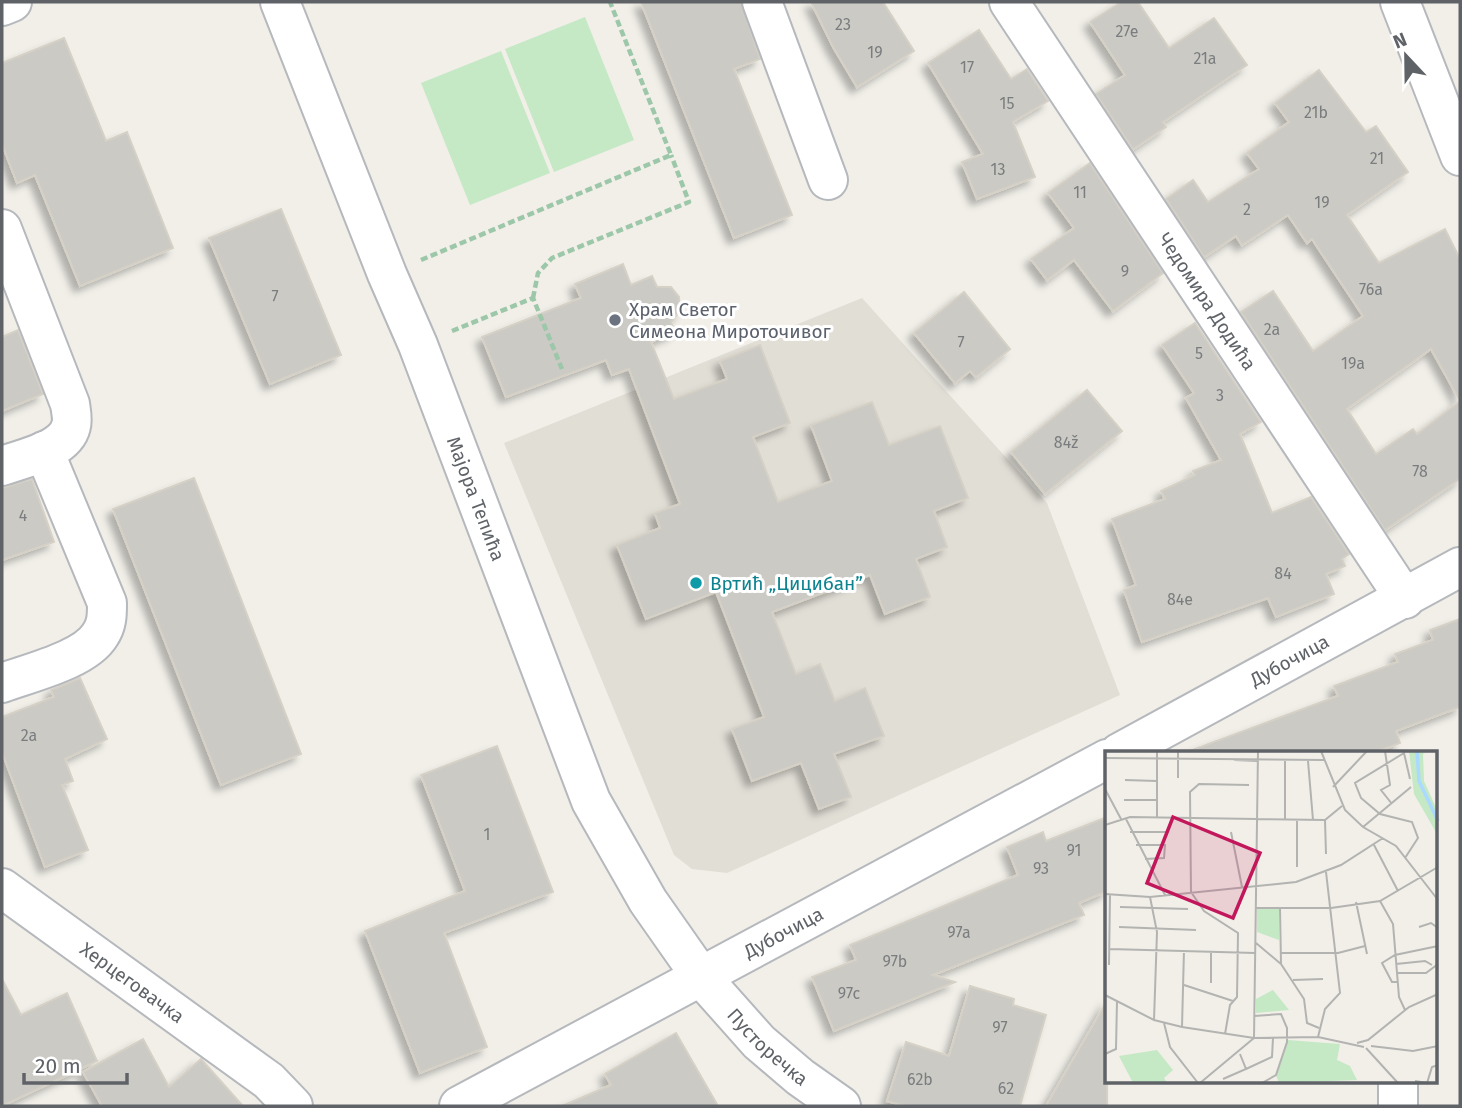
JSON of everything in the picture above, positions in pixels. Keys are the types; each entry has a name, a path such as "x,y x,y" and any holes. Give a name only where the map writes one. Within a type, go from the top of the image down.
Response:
{"street":[{"path":"2,6 12,2"},
{"path":"260,2 289,12"},
{"path":"762,2 828,180"},
{"name":"Чедомира Додића","path":"1009,2 1405,598"},
{"path":"1408,4 1460,156"},
{"name":"Мајора Тепића","path":"289,12 387,274 418,345 591,801 648,901 702,978"},
{"path":"2,466 44,451 64,440 71,425 70,404 4,243"},
{"path":"2,683 87,650 100,636 106,622 107,603 44,451"},
{"name":"Дубочица","path":"1123,751 1460,567"},
{"name":"Дубочица","path":"459,1106 1105,761"},
{"name":"Херцеговачка","path":"2,888 269,1081 293,1106"},
{"name":"Пусторечка","path":"702,978 759,1042 800,1077 841,1106"},
{"path":"1398,1084 1398,1106"}],"path":[{"path":"562,369 533,298 538,273 552,258 690,202 610,2"},
{"path":"387,274 671,155"},
{"path":"418,345 533,298"}],"shaded area":[{"path":"862,298 1047,503 1120,695 727,873 692,869 674,855 504,443"}],"green space":[{"path":"585,17 634,140 554,172 505,49"},
{"path":"501,51 550,173 470,205 421,83"}],"building":[{"path":"641,2 741,2 760,59 734,69 792,215 734,238"},
{"path":"811,2 883,2 914,51 857,87"},
{"path":"1121,2 1138,2 1169,48 1214,18 1247,65 1163,122 1166,127 1133,149 1096,94 1125,75 1090,22"},
{"path":"979,30 1011,79 1027,69 1048,101 1013,122 1035,177 977,199 962,162 983,154 928,63"},
{"path":"64,38 106,141 127,132 173,248 80,286 35,175 17,183 2,144 2,63"},
{"path":"1319,70 1366,132 1376,126 1408,172 1347,215 1379,263 1445,229 1460,259 1460,401 1460,479 1385,530 1241,312 1273,291 1313,351 1363,316 1312,239 1307,243 1288,215 1242,245 1236,236 1204,257 1166,199 1193,180 1208,202 1259,169 1247,153 1289,122 1275,103","holes":["1431,349 1460,401 1417,434 1413,429 1376,454 1347,409"]},
{"path":"1090,163 1163,273 1113,311 1074,260 1047,280 1031,259 1074,228 1048,193"},
{"path":"281,209 341,355 270,384 209,238"},
{"name":"Вртић „Цицибан”","path":"623,264 631,285 652,276 657,287 671,287 679,297 680,311 671,322 675,332 651,342 674,399 727,379 720,361 760,345 790,423 753,437 778,502 832,481 811,425 872,402 889,445 940,426 968,498 934,511 947,547 916,559 930,597 885,614 870,575 772,612 796,674 820,664 835,701 865,688 884,736 834,754 851,797 819,809 801,763 752,781 732,729 764,717 716,592 646,619 617,545 660,528 655,513 680,504 629,369 612,375 606,360 506,397 482,337 581,298 575,284"},
{"path":"964,292 1010,349 976,377 970,371 955,383 914,333"},
{"path":"1195,323 1261,422 1240,434 1272,513 1311,497 1349,554 1342,559 1345,566 1326,574 1334,594 1276,617 1268,598 1142,642 1124,590 1136,585 1112,519 1165,499 1161,491 1195,475 1193,471 1221,460 1186,398 1194,393 1162,345"},
{"path":"18,330 43,394 2,411 2,337"},
{"path":"1087,390 1122,431 1045,494 1011,452"},
{"path":"194,478 301,754 221,785 113,509"},
{"path":"32,479 54,542 2,560 2,488"},
{"path":"1460,619 1460,707 1396,731 1400,743 1378,751 1192,751 1338,696 1334,686 1398,662 1395,654 1433,640 1430,630"},
{"path":"80,678 107,739 65,759 73,781 62,785 88,850 45,867 2,752 2,717 54,697 51,690"},
{"path":"497,746 553,892 444,933 487,1047 420,1073 365,931 465,891 421,775"},
{"path":"1105,818 1105,892 1079,903 1084,915 933,975 955,982 834,1031 812,977 856,960 850,945 1018,875 1007,847 1043,832 1046,841"},
{"path":"2,979 21,1015 67,993 97,1061 2,1106"},
{"path":"970,986 1014,999 1013,1005 1046,1015 1020,1106 905,1106 887,1101 906,1042 949,1056"},
{"path":"1105,1004 1107,1106 1046,1106"},
{"path":"676,1033 718,1106 562,1106 611,1085 605,1074"},
{"path":"143,1039 169,1087 201,1059 243,1106 102,1106 83,1072"}],"place":[{"name":"Храм Светог Симеона Мироточивог","path":"615,320"},
{"name":"Вртић „Цицибан”","path":"696,583"}]}
